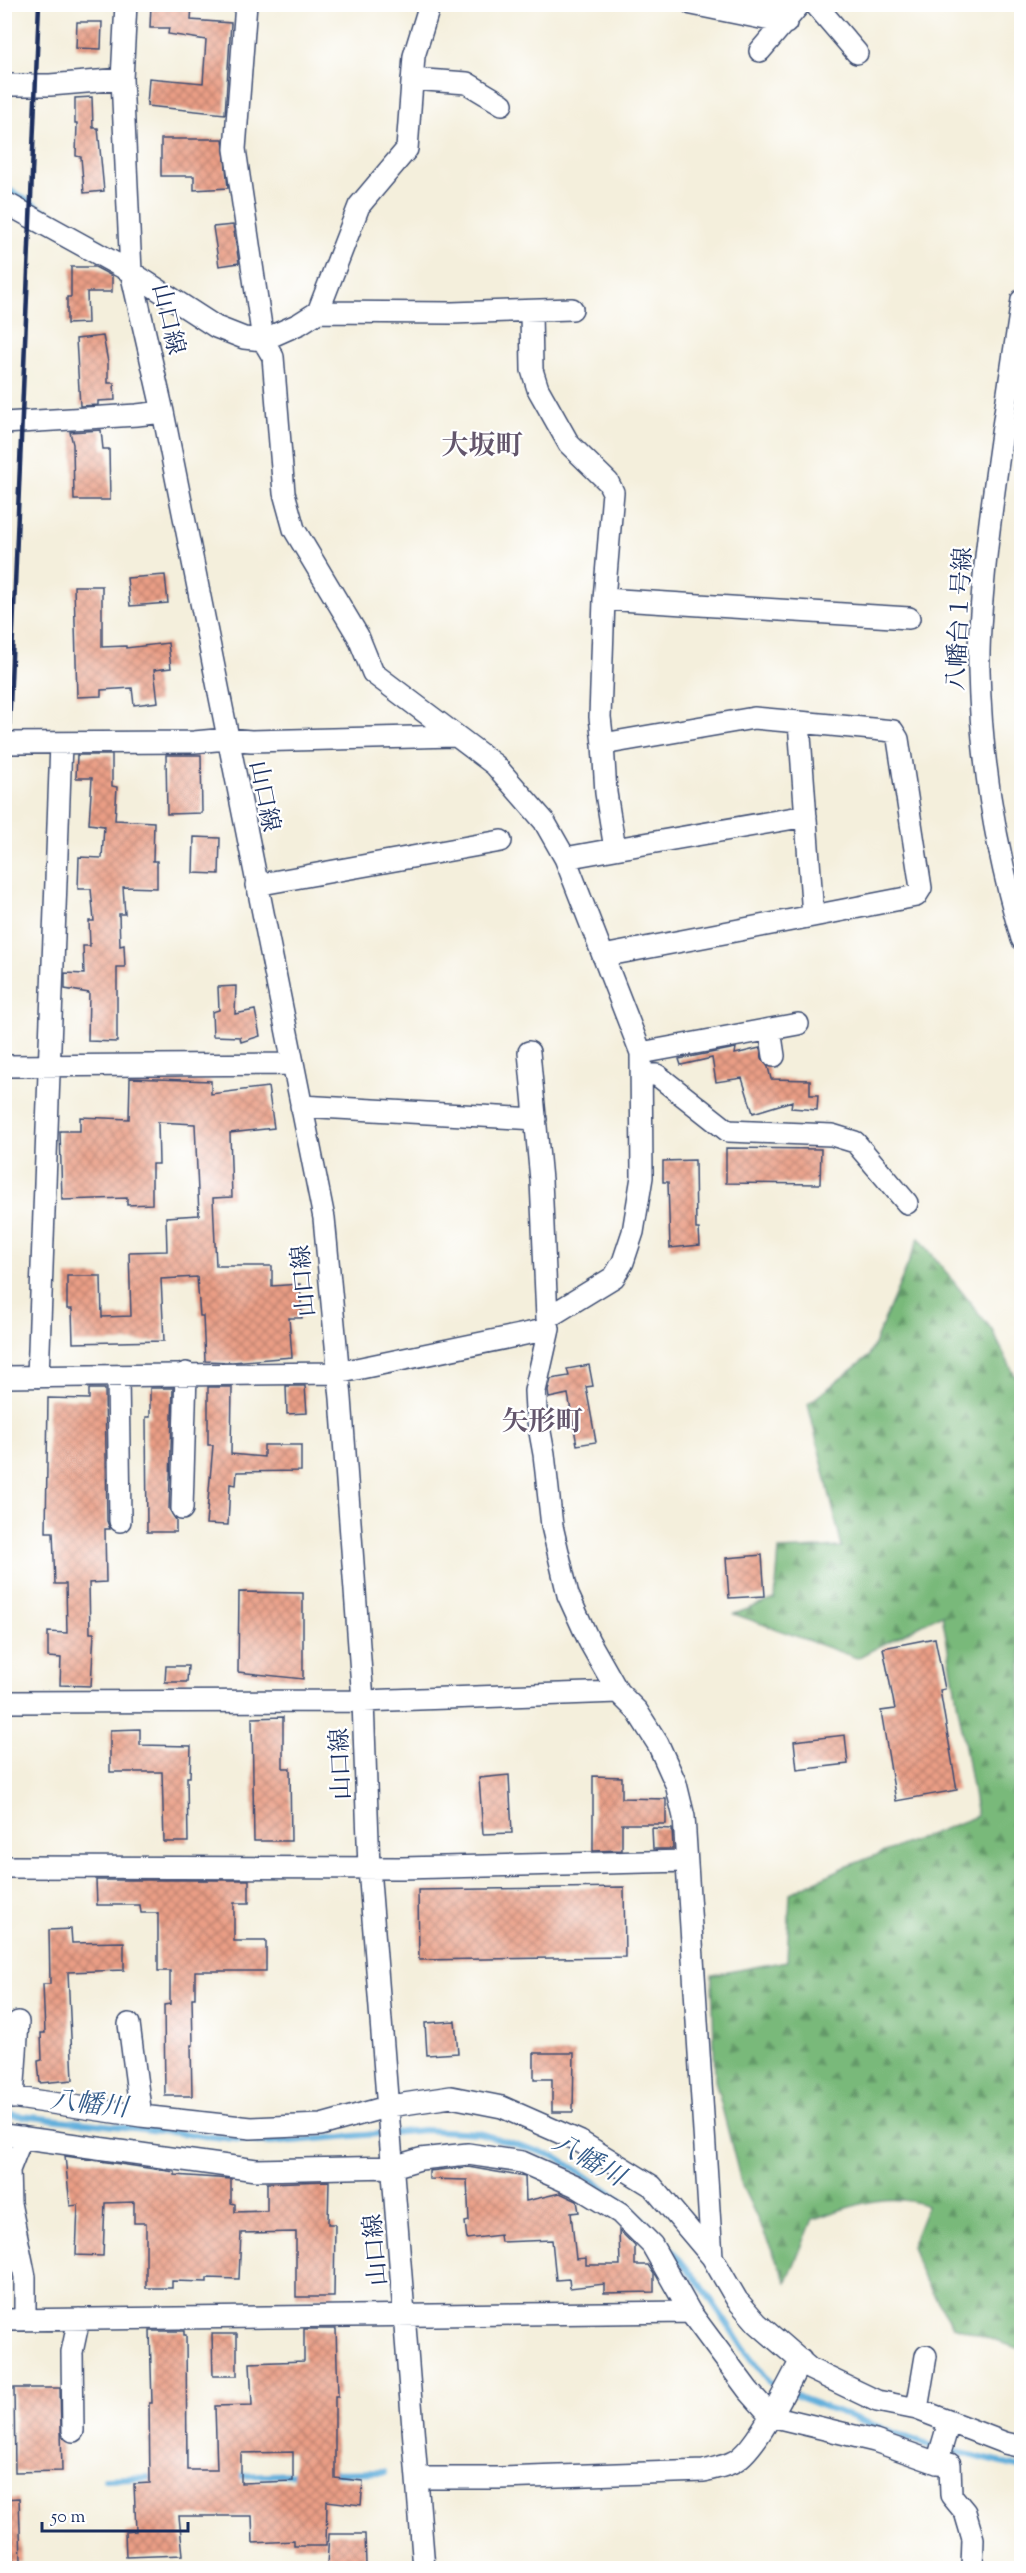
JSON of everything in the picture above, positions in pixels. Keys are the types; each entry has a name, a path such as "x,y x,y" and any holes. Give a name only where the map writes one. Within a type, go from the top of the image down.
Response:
{"street":[{"name":"山口線","path":"126,4 122,80 131,272 163,412 324,1218 363,1701 369,1868 406,2314 424,2568"},
{"path":"4,1377 186,1373 337,1373 548,1323 614,1277 633,1232 642,1177 641,1053 565,858 544,821 495,765 373,673 358,636 294,529 285,493 273,357 263,340 235,149 246,4"},
{"path":"318,312 359,206 407,149 414,56 430,4"},
{"path":"692,4 786,23"},
{"path":"760,51 800,4"},
{"path":"816,4 857,53"},
{"path":"412,79 466,83 502,104"},
{"path":"4,85 50,85 122,80"},
{"path":"4,202 131,272 216,327 244,338 263,340 299,324 318,312 452,313 572,309"},
{"name":"八幡台１号線","path":"1022,300 989,528 979,668 981,724 990,800 1015,896 1022,939"},
{"path":"531,310 532,370 538,389 569,444 608,482 613,492 604,599 600,717 606,793 615,849"},
{"path":"4,423 163,412"},
{"path":"604,599 909,618"},
{"path":"603,744 754,718 893,731 898,739 921,888 916,896 603,956"},
{"path":"799,722 813,916"},
{"path":"4,743 195,742 227,739 251,741 455,736"},
{"path":"38,1377 61,743"},
{"path":"565,858 806,816"},
{"path":"256,885 501,841"},
{"path":"641,1053 798,1024"},
{"path":"770,1029 774,1056"},
{"path":"529,1052 542,1179 548,1323 535,1391 552,1526 568,1595 589,1641 618,1692 637,1711 658,1744 676,1784 684,1817 712,2257"},
{"path":"4,1066 292,1064"},
{"path":"642,1075 657,1075 728,1131 832,1135 855,1142 907,1203"},
{"path":"301,1106 536,1119"},
{"path":"186,1373 187,1496"},
{"path":"118,1376 125,1508"},
{"path":"4,1702 363,1701 618,1692"},
{"path":"4,1867 369,1868 686,1861"},
{"path":"18,2022 9,2097 141,2116 251,2128 321,2125 451,2097 502,2107 579,2141 652,2186 712,2257 737,2300 797,2368 810,2369 877,2401 917,2409 947,2426 1022,2446"},
{"path":"129,2024 141,2116"},
{"path":"690,2312 15,2320 25,2277 10,2203 9,2170 13,2136 256,2170 468,2154 522,2162 576,2186 621,2213 652,2245 690,2312 748,2390 775,2408 950,2464 951,2495 965,2512 973,2539 972,2568"},
{"path":"73,2431 72,2352 79,2319"},
{"path":"917,2409 926,2356"},
{"path":"418,2478 500,2478 704,2471 736,2461 746,2452 775,2408 797,2368"},
{"path":"938,2459 947,2426"}],"green space":[{"path":"919,1238 992,1330 1021,1388 1022,2347 1017,2348 953,2326 921,2274 911,2246 927,2206 912,2201 869,2202 813,2219 787,2282 742,2186 715,2080 712,1975 787,1961 790,1893 843,1868 977,1816 942,1614 857,1658 734,1614 775,1599 779,1550 842,1547 808,1404 869,1356"}],"building":[{"path":"151,4 192,4 191,20 231,23 225,114 147,106 149,78 203,83 206,40 168,34 169,28 150,28"},
{"path":"77,22 102,22 101,49 76,48"},
{"path":"92,97 93,128 98,128 104,191 84,193 81,157 76,156 75,98"},
{"path":"161,139 223,139 228,188 194,190 194,176 161,176"},
{"path":"233,225 239,263 219,266 213,227"},
{"path":"71,267 95,267 112,276 112,292 87,292 88,323 67,324 67,297 71,297"},
{"path":"103,336 108,362 108,383 114,383 115,400 98,401 98,405 80,406 76,339"},
{"path":"101,430 103,449 109,449 110,500 74,500 73,444 70,432"},
{"path":"165,575 168,603 130,606 127,578"},
{"path":"74,586 102,586 102,647 126,646 126,648 168,643 171,668 154,670 158,702 134,705 132,688 101,690 101,696 77,697"},
{"path":"77,755 112,755 112,786 117,787 115,820 154,822 153,861 157,861 157,888 123,887 125,914 119,914 120,946 124,945 125,967 117,967 117,1042 88,1041 89,993 65,989 65,973 84,974 83,946 90,946 89,921 94,921 91,889 78,889 79,857 102,858 104,826 89,824 92,778 76,778"},
{"path":"166,755 201,755 202,813 167,814"},
{"path":"194,837 220,838 219,874 193,873"},
{"path":"236,986 235,1014 255,1010 260,1036 241,1042 240,1037 213,1036 212,1012 219,1010 218,987"},
{"path":"736,1048 735,1054 760,1048 771,1079 810,1080 810,1095 818,1095 817,1110 791,1108 792,1101 753,1113 742,1078 716,1082 712,1058 681,1065 679,1059"},
{"path":"130,1078 211,1081 211,1094 268,1087 274,1128 230,1133 232,1197 213,1198 216,1266 272,1266 272,1286 300,1284 302,1318 289,1318 292,1357 232,1362 205,1361 203,1316 200,1316 197,1277 161,1279 164,1341 73,1343 72,1309 67,1309 67,1276 101,1276 102,1317 131,1316 129,1252 167,1251 166,1217 199,1215 195,1124 158,1122 159,1164 152,1164 152,1204 127,1205 127,1198 62,1200 60,1131 80,1131 80,1117 129,1119"},
{"path":"726,1148 821,1149 820,1184 726,1183"},
{"path":"695,1160 696,1229 699,1229 700,1245 670,1248 668,1182 663,1182 663,1161"},
{"path":"589,1365 593,1386 586,1387 596,1442 577,1445 568,1394 549,1398 548,1391 551,1379 569,1376 567,1369"},
{"path":"286,1386 305,1386 307,1413 287,1414"},
{"path":"208,1387 232,1387 231,1454 264,1457 264,1445 301,1445 301,1471 237,1472 236,1485 230,1484 228,1525 206,1524 213,1445 208,1445"},
{"path":"150,1388 173,1388 169,1509 176,1520 176,1532 147,1532 146,1417 150,1417"},
{"path":"89,1389 105,1389 107,1521 110,1529 105,1529 106,1582 89,1583 90,1633 94,1633 91,1686 60,1685 61,1658 48,1657 48,1632 67,1633 66,1584 55,1584 53,1532 46,1532 48,1398 89,1399"},
{"path":"762,1555 765,1596 729,1598 726,1558"},
{"path":"239,1592 303,1593 303,1679 238,1672"},
{"path":"935,1638 945,1689 940,1690 957,1790 896,1801 881,1711 895,1709 883,1648"},
{"path":"166,1666 188,1666 187,1682 165,1682"},
{"path":"283,1717 283,1768 290,1768 291,1841 254,1841 252,1718"},
{"path":"140,1729 140,1745 191,1746 190,1777 187,1777 188,1842 164,1842 162,1772 110,1772 110,1730"},
{"path":"845,1735 848,1764 797,1770 794,1741"},
{"path":"509,1775 512,1833 483,1834 479,1778"},
{"path":"593,1776 622,1777 622,1798 666,1799 666,1824 622,1824 622,1850 593,1851"},
{"path":"652,1828 672,1829 673,1849 653,1849"},
{"path":"96,1880 249,1880 249,1903 234,1903 234,1941 266,1941 266,1971 195,1971 195,1998 192,1998 192,2096 165,2096 164,2005 170,2004 170,1971 158,1971 158,1913 141,1913 140,1905 97,1905"},
{"path":"624,1887 625,1957 419,1960 418,1890"},
{"path":"71,1929 72,1943 124,1942 124,1970 68,1972 73,2080 40,2083 38,2061 42,2060 41,2033 45,2033 43,1984 50,1984 49,1930"},
{"path":"455,2021 458,2053 427,2055 425,2023"},
{"path":"534,2053 574,2053 573,2112 552,2112 552,2079 534,2079"},
{"path":"65,2156 175,2172 175,2175 231,2179 231,2203 235,2204 235,2212 267,2211 267,2183 329,2181 328,2224 335,2224 334,2297 296,2297 296,2232 241,2233 239,2279 207,2278 207,2282 172,2281 172,2288 146,2288 146,2223 134,2223 134,2202 105,2203 103,2256 76,2255 78,2205 70,2206"},
{"path":"468,2167 525,2177 526,2201 560,2193 577,2201 579,2212 571,2213 576,2259 586,2258 586,2265 620,2265 619,2230 635,2246 635,2265 648,2265 654,2274 654,2292 604,2293 604,2284 570,2288 569,2279 556,2280 552,2240 501,2242 500,2235 467,2239 465,2222 469,2221 467,2180 429,2179 429,2171"},
{"path":"304,2329 336,2329 338,2396 335,2396 335,2478 363,2481 361,2505 327,2501 326,2546 294,2546 294,2541 253,2543 252,2516 179,2516 183,2555 126,2557 125,2532 136,2531 134,2484 150,2483 149,2403 152,2403 150,2331 184,2331 186,2335 187,2470 217,2470 215,2406 252,2405 250,2363 304,2361","holes":["293,2452 293,2481 241,2483 241,2453"]},
{"path":"212,2334 237,2334 237,2376 213,2376"},
{"path":"14,2388 60,2388 62,2471 15,2472"},
{"path":"19,2498 21,2561 4,2561 4,2499"},
{"path":"329,2534 365,2534 366,2565 327,2565"}],"waterway":[{"path":"940,4 949,12"},
{"path":"4,187 101,243"},
{"name":"八幡川","path":"4,2114 270,2143 424,2130 479,2133 557,2157 617,2196 657,2233 701,2285 744,2349 770,2382 801,2398 925,2444 1022,2468"},
{"path":"328,2473 384,2472"},
{"path":"235,2476 300,2474"},
{"path":"105,2479 156,2477"}],"railway":[{"path":"4,851 39,4"}],"district":[{"name":"大坂町","path":"482,445"},
{"name":"矢形町","path":"542,1421"}]}
